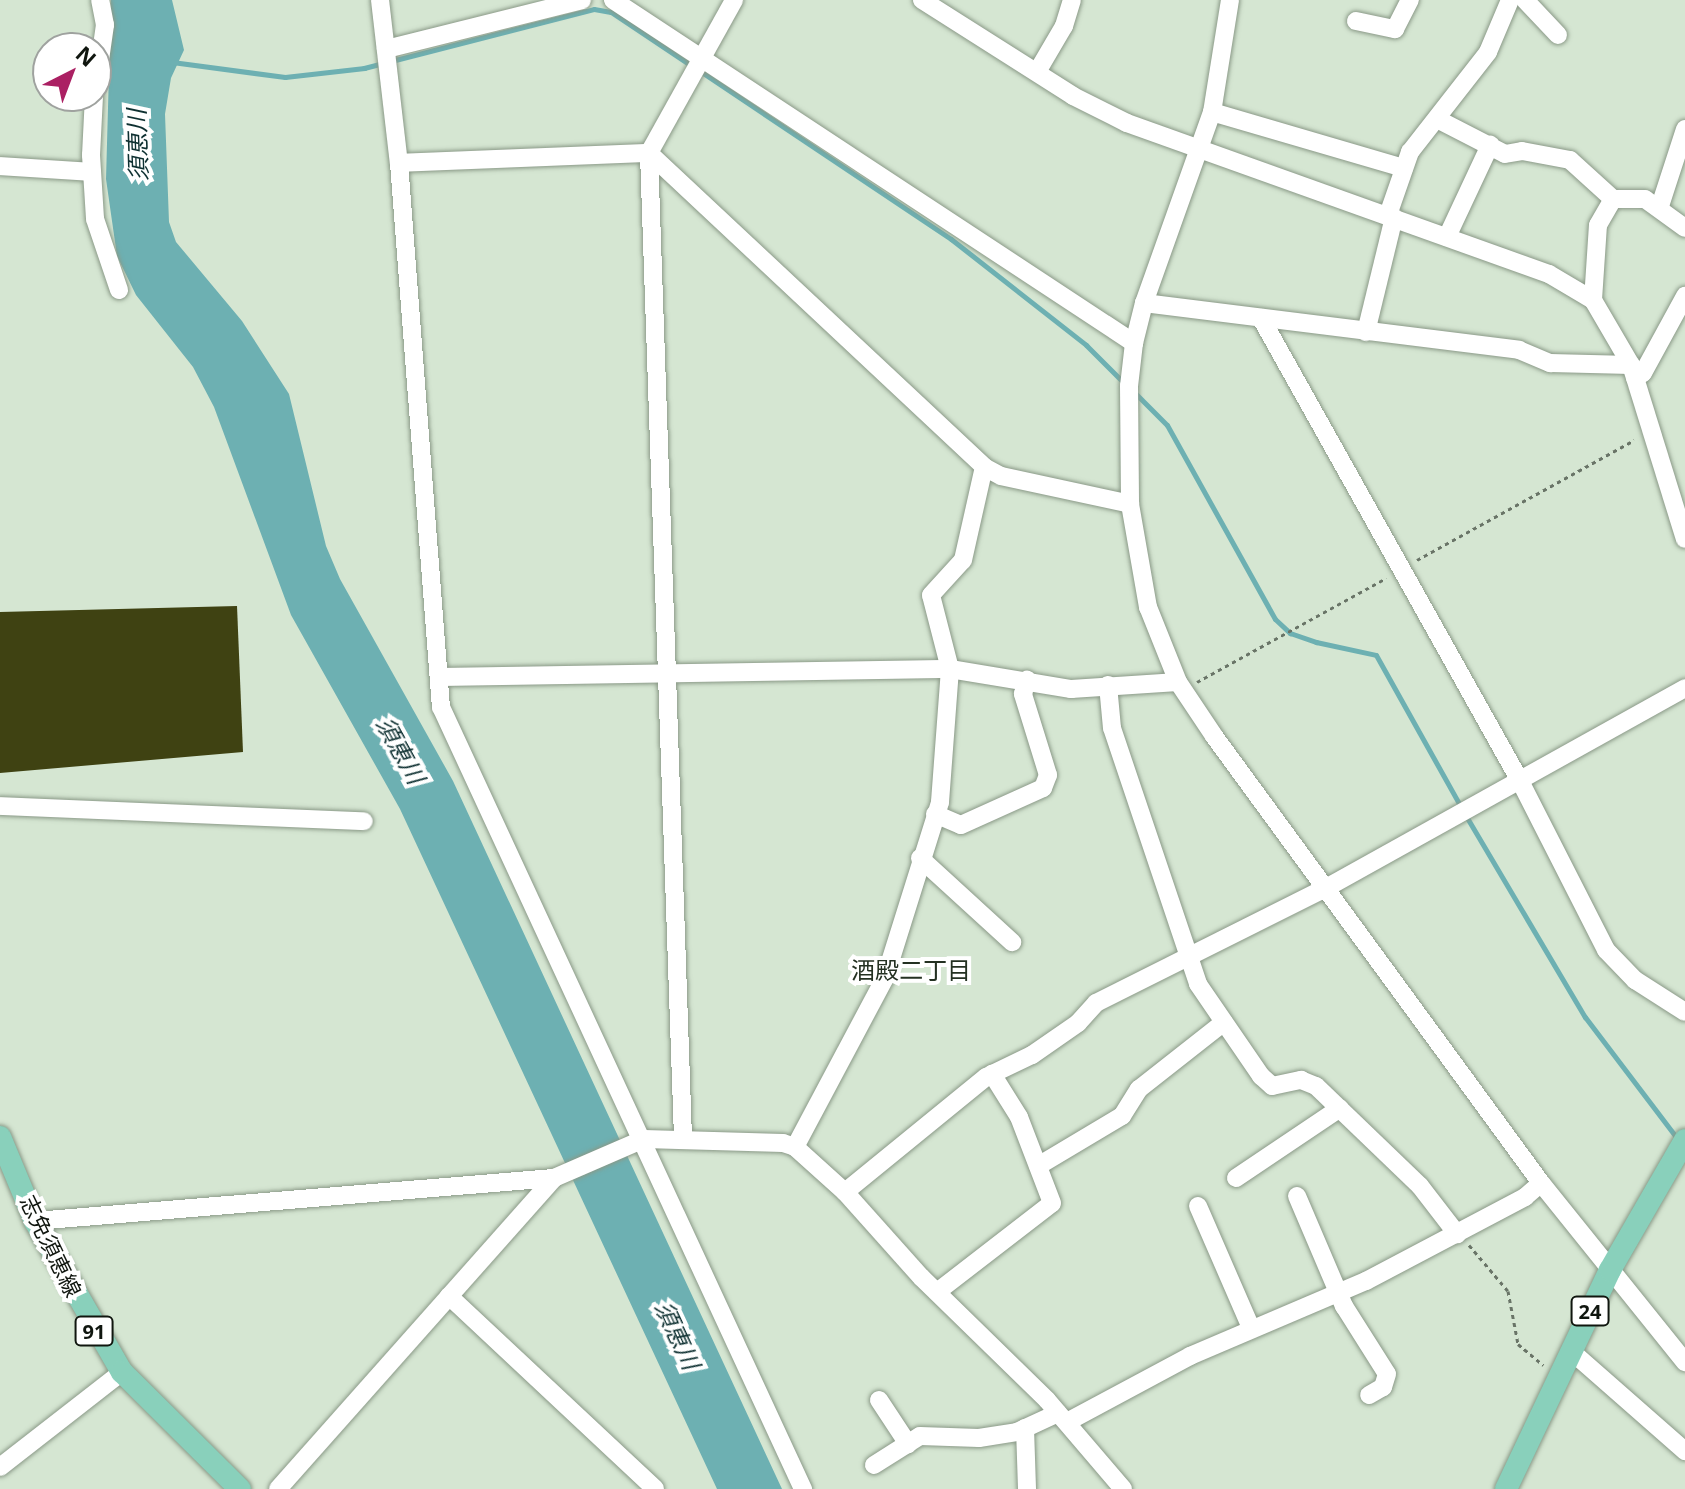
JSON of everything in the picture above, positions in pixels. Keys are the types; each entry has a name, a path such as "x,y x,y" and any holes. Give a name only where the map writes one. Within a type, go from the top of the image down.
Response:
{"main road":[{"name":"志免須恵線","path":"0,1137 35,1221 122,1372 240,1489"},
{"name":"24","path":"1506,1489 1610,1270 1685,1140"}],"street":[{"path":"100,0 104,32"},
{"path":"380,0 399,163 441,707 637,1141 803,1489"},
{"path":"386,49 582,0"},
{"path":"613,0 1134,343"},
{"path":"683,1138 649,153 734,0"},
{"path":"922,0 1037,72 1127,123 1201,153 1391,216 1549,274 1593,300 1633,372 1677,484 1685,539"},
{"path":"1037,72 1064,26 1072,0"},
{"path":"1230,0 1212,112 1201,153 1144,303 1134,343 1129,386 1130,504 1142,582 1180,686 1541,1183 1685,1362"},
{"path":"1356,21 1395,29 1410,0"},
{"path":"1366,332 1391,216 1410,152 1488,52 1510,0"},
{"path":"1525,0 1558,35"},
{"path":"94,112 95,219 119,290"},
{"path":"1212,112 1404,168"},
{"path":"1437,119 1505,154 1534,152 1570,160 1613,199 1645,199 1660,206 1685,228"},
{"path":"1660,206 1685,129"},
{"path":"1447,237 1490,145"},
{"path":"399,163 649,153 984,467 1001,476 1130,504"},
{"path":"0,166 92,172"},
{"path":"1593,300 1598,225 1613,199"},
{"path":"1144,303 1519,350 1550,363 1643,373 1685,296"},
{"path":"1261,318 1519,779 1606,950 1635,980 1685,1012"},
{"path":"795,1147 885,978 935,814 950,669 931,595 963,560 984,467"},
{"path":"440,677 950,669 1071,689 1108,685 1180,686"},
{"path":"935,814 961,825 1043,788 1048,775 1023,694 1027,680"},
{"path":"1108,685 1108,715 1186,959 1224,1022 1272,1086 1301,1080 1316,1086 1420,1186 1457,1234"},
{"path":"845,1192 992,1074 1043,1047 1078,1023 1096,1003 1326,888 1685,688"},
{"path":"0,806 364,821"},
{"path":"920,858 1012,942"},
{"path":"1038,1166 1122,1116 1139,1089 1224,1022"},
{"path":"937,1292 1052,1203 1019,1117 992,1074"},
{"path":"1236,1178 1340,1108"},
{"path":"35,1221 560,1175 637,1141 683,1138 795,1147 845,1192 937,1292 1062,1417 1123,1489"},
{"path":"278,1489 560,1175"},
{"path":"874,1465 908,1444 932,1434 979,1438 1062,1417 1457,1234 1525,1197 1541,1183"},
{"path":"1297,1196 1337,1292 1387,1374 1383,1387 1369,1395"},
{"path":"1198,1206 1251,1328"},
{"path":"449,1296 655,1489"},
{"path":"1571,1351 1685,1451"},
{"path":"0,1467 122,1372"},
{"path":"879,1400 908,1444"},
{"path":"1025,1428 1027,1489"}],"path":[{"path":"1180,686 1654,431"},
{"path":"1457,1234 1490,1265 1508,1291 1518,1344 1560,1375"}],"water":[{"name":"須恵川","path":"111,0 172,0 184,50 171,78 165,114 169,222 176,242 242,321 289,394 326,546 340,579 453,781 782,1489 717,1489 400,809 291,615 214,407 193,367 136,295 117,256 106,179 108,112 112,112"}],"building":[{"path":"237,606 243,752 0,773 0,612"}],"waterway":[{"path":"172,62 285,77 364,68 594,9 611,12 692,66"},
{"path":"700,71 951,239 1086,345 1123,382"},
{"path":"1133,391 1167,425 1275,619 1290,633 1376,655 1461,807"},
{"path":"1466,816 1585,1017 1679,1141"}],"district":[{"name":"酒殿二丁目","path":"911,970"}]}
